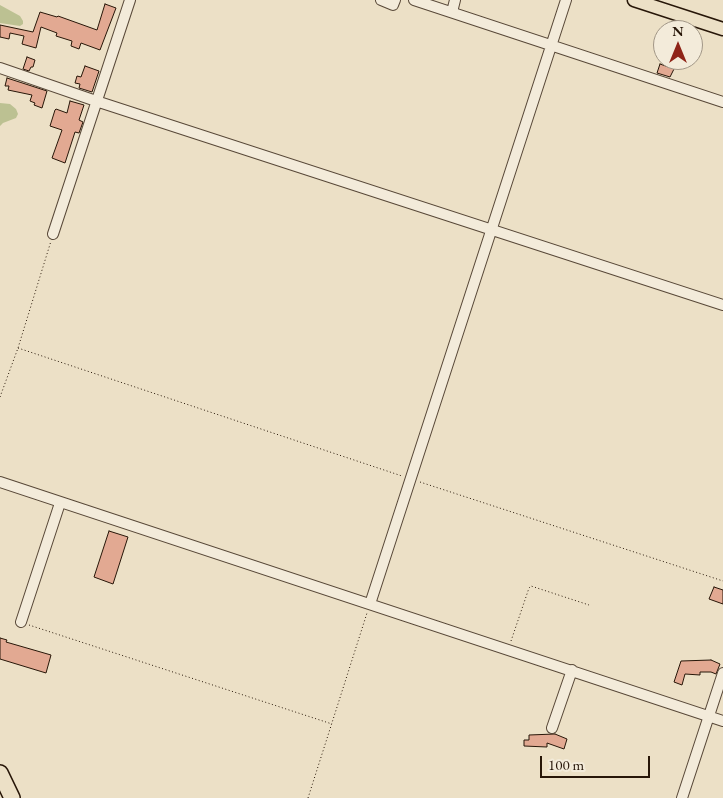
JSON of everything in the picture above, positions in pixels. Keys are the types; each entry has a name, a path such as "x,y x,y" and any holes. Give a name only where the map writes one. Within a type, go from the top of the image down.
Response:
{"highway":[{"path":"0,774 12,798"}],"main road":[{"path":"634,0 723,29"}],"street":[{"path":"53,234 130,0"},
{"path":"381,0 393,5 396,0"},
{"path":"414,0 723,102"},
{"path":"452,12 455,0"},
{"path":"370,604 566,0"},
{"path":"0,68 723,305"},
{"path":"0,482 723,720"},
{"path":"21,622 60,503"},
{"path":"552,728 572,670"},
{"path":"682,798 723,673"}],"path":[{"path":"0,398 18,348 53,234"},
{"path":"18,348 723,581"},
{"path":"508,649 531,586 589,605"},
{"path":"308,798 370,604"},
{"path":"21,622 332,724"}],"green space":[{"path":"0,5 20,16 23,24 20,26 0,23"},
{"path":"0,103 10,104 16,109 18,114 16,118 0,126"}],"building":[{"path":"105,4 116,8 100,50 81,43 79,49 71,46 72,41 56,36 57,33 41,27 36,48 22,44 24,36 10,33 9,39 0,37 0,25 33,32 40,12 58,16 97,30"},
{"path":"27,57 35,60 33,67 29,71 23,69"},
{"path":"85,66 99,71 92,92 79,88 80,84 75,83 77,76 81,77"},
{"path":"658,70 674,70 670,77 657,73"},
{"path":"7,78 47,91 42,108 30,101 32,95 8,90 9,86 5,86"},
{"path":"70,101 84,105 79,120 83,122 79,133 75,132 65,163 52,158 62,130 50,126 55,110 67,113"},
{"path":"109,531 128,537 113,584 94,577"},
{"path":"714,587 723,590 723,604 709,599"},
{"path":"0,638 7,640 6,642 51,655 46,673 0,659"},
{"path":"711,660 720,664 716,674 700,672 700,675 685,674 682,685 674,682 681,661"},
{"path":"555,734 567,739 564,749 547,743 547,747 524,746 524,740 529,740 529,735"}]}
